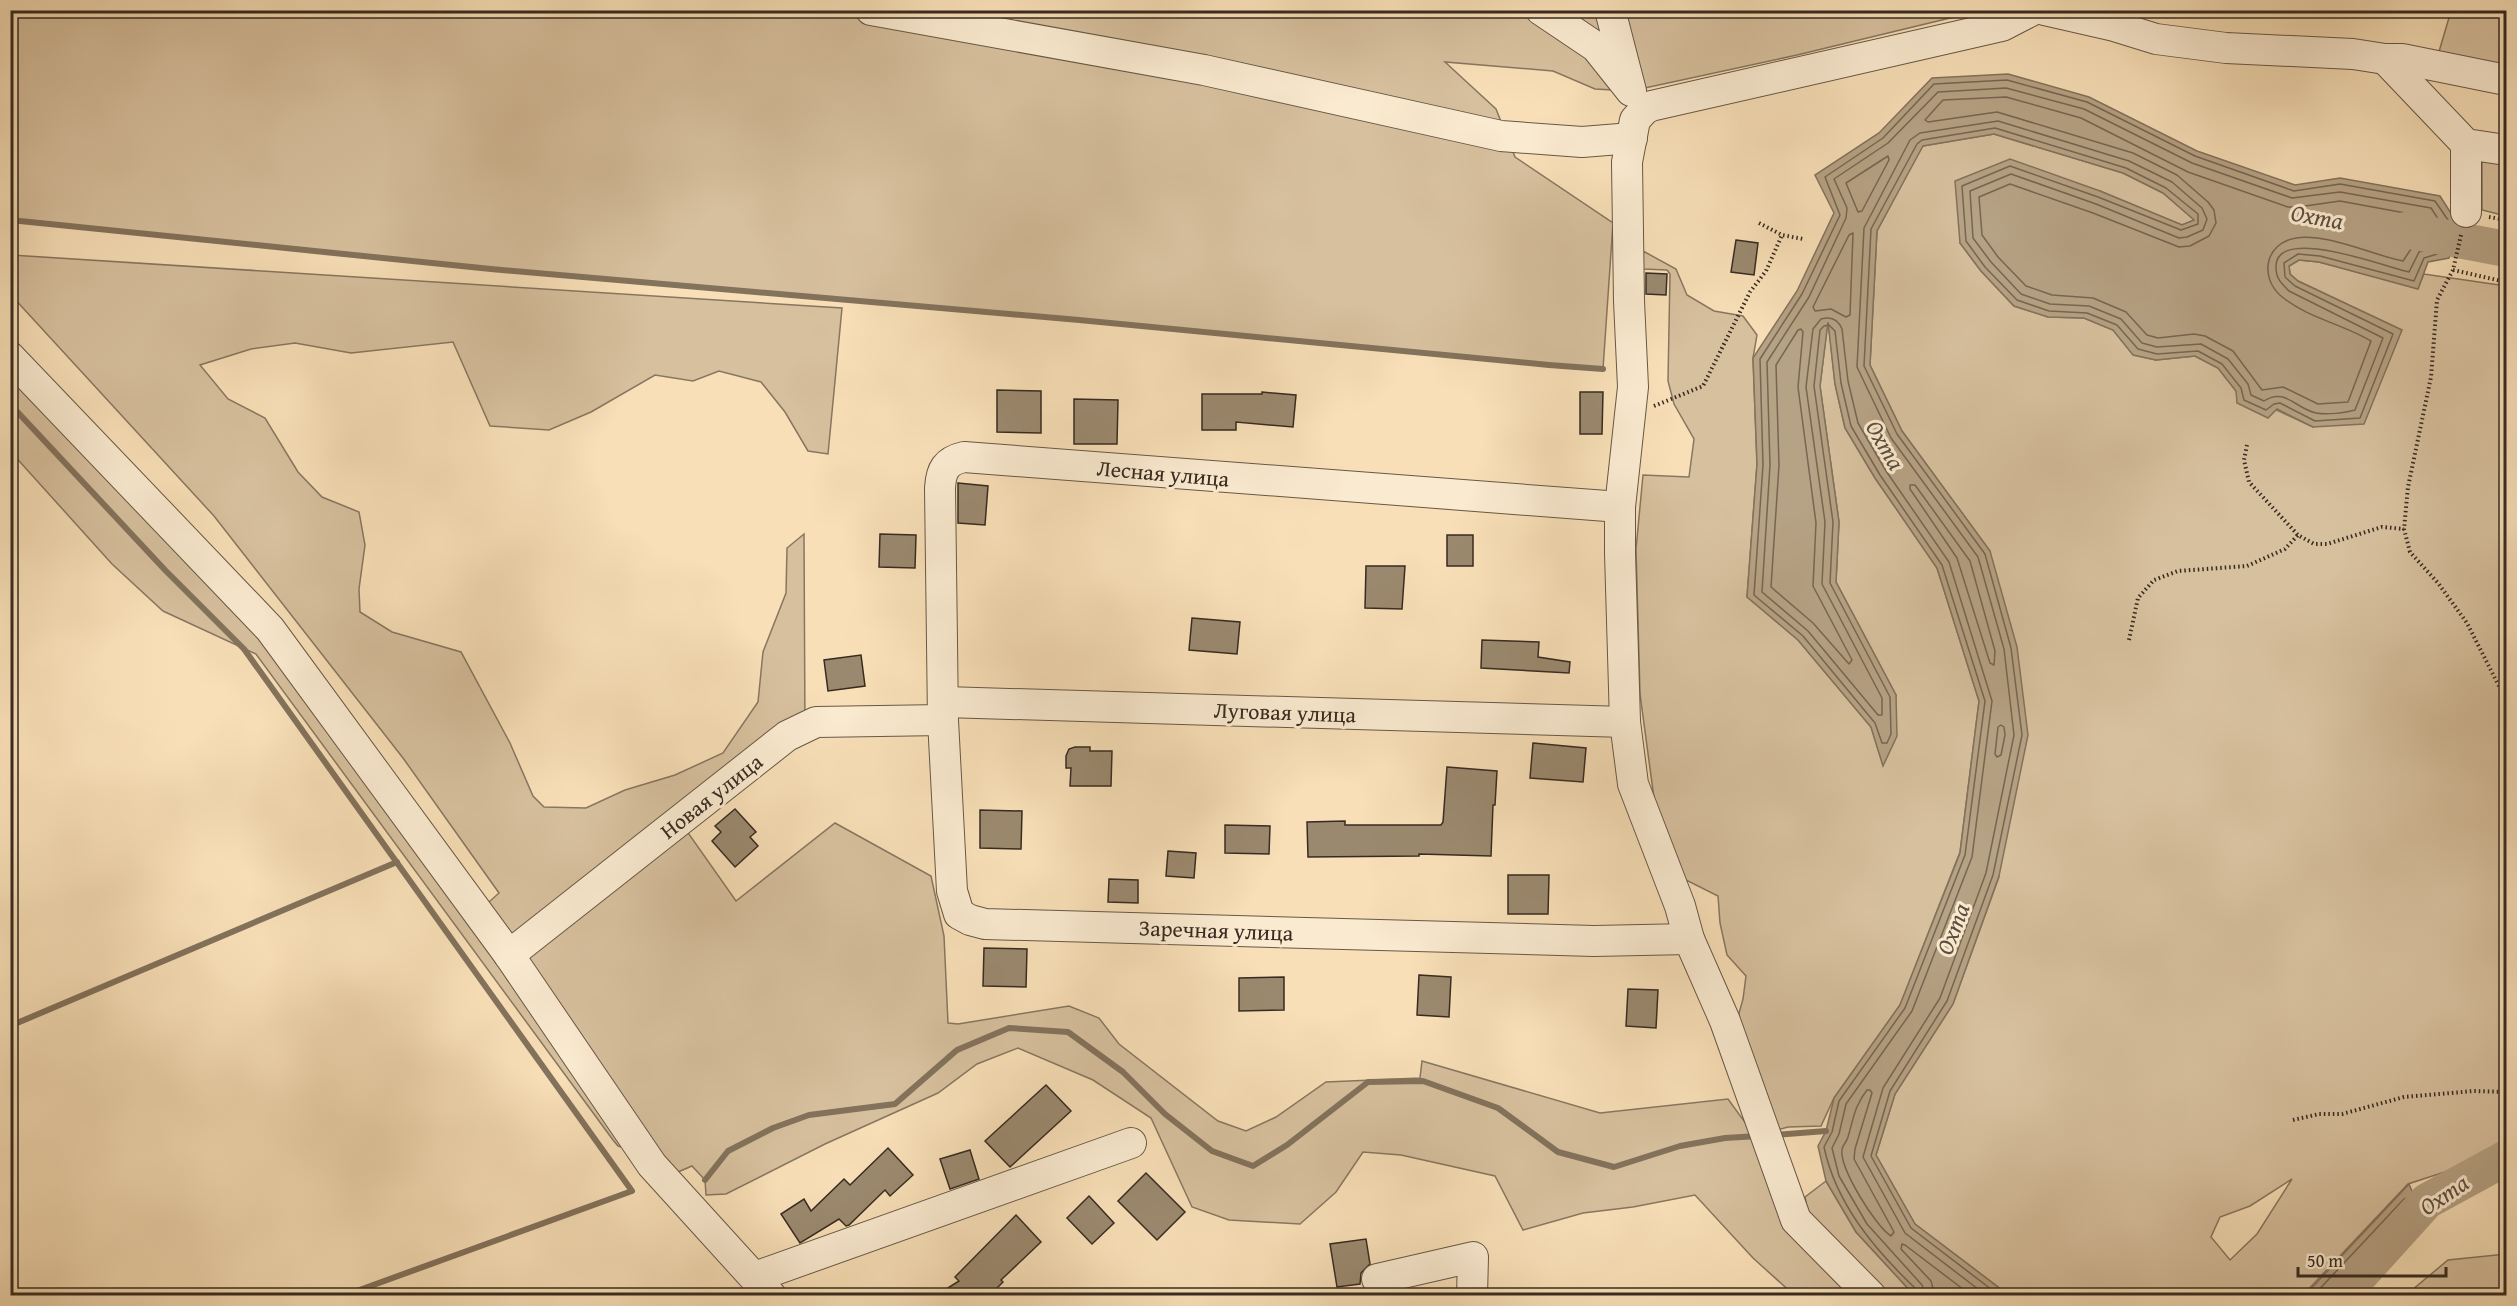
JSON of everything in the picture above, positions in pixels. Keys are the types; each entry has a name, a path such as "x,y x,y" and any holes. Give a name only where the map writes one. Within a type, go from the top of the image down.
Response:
{"street":[{"path":"871,10 1204,70 1501,136 1582,142 1632,138"},
{"path":"1542,10 1596,47 1631,91 1610,10"},
{"path":"1871,1296 1796,1220 1725,1021 1689,939 1680,906 1633,784 1625,722 1620,507 1634,387 1627,162 1635,120 1639,114 1651,106 2033,10"},
{"path":"2044,10 2114,26 2156,39 2226,48 2354,54 2402,59 2506,80"},
{"path":"2385,59 2466,144 2480,215"},
{"path":"2466,144 2506,150"},
{"path":"10,357 270,629 509,955 652,1165 763,1286 1131,1143"},
{"name":"Лесная улица","path":"944,711 940,488 941,473 948,462 956,459 964,457 1620,507"},
{"name":"Новая улица","path":"509,955 787,736 816,722 944,711"},
{"name":"Луговая улица","path":"944,711 1625,722"},
{"name":"Заречная улица","path":"944,711 952,891 959,914 970,920 985,924 1582,941 1689,939"},
{"path":"1377,1279 1473,1257 1472,1296"}],"path":[{"path":"2506,220 2480,215 2438,300 2431,377 2408,487 2404,529 2410,552 2438,583 2467,623 2506,700"},
{"path":"1759,224 1782,235 1803,239"},
{"path":"1628,436 1636,414 1703,386 1750,292 1766,271 1782,235"},
{"path":"2453,270 2506,282"},
{"path":"2247,446 2244,460 2249,482 2298,535 2314,544 2327,544 2382,527 2404,529"},
{"path":"2129,640 2138,598 2154,580 2178,571 2247,566 2285,549 2298,535"},
{"path":"2293,1120 2319,1114 2342,1114 2404,1096 2474,1091 2506,1092"}],"shaded area":[{"path":"11,11 1979,11 1797,55 1631,91 1595,89 1553,71 1445,62 1496,109 1515,157 1613,223 1603,369 1079,320 491,269 11,220"},
{"path":"2451,11 2506,11 2506,68 2438,55"},
{"path":"1994,134 2123,173 2163,193 2195,220 2182,225 2100,191 1960,243 1981,271 2014,306 2048,317 2084,318 2113,330 2134,355 2156,360 2195,356 2218,368 2236,391 2313,427 2401,330 2298,281 2290,274 2289,266 2299,260 2319,262 2418,288 2424,274 2506,286 2506,1152 2408,1184 2303,1295 2013,1295 2006,1293 1915,1224 1876,1155 1895,1094 1953,1004 1999,877 1990,551 1902,431 1870,365 1877,231 1922,146","holes":["2292,1179 2257,1234 2230,1260 2211,1237 2220,1217 2250,1206"]},
{"path":"2482,152 2506,156 2506,216 2482,210"},
{"path":"1643,251 1676,269 1687,295 1714,311 1743,316 1757,335 1753,358 1757,464 1747,597 1798,640 1871,727 1883,765 1896,695 1836,582 1839,522 1820,386 1828,319 1835,384 1845,428 1875,478 1937,568 1979,701 1960,852 1900,1005 1834,1098 1821,1126 1788,1127 1773,1131 1736,1024 1746,976 1727,955 1720,923 1718,896 1680,877 1656,813 1640,694 1636,549 1643,475 1689,477 1694,439 1674,404 1668,381 1670,274 1667,270 1643,269"},
{"path":"11,255 842,308 828,454 808,451 785,412 761,382 719,371 693,381 655,375 591,412 549,430 490,426 453,342 351,353 295,343 251,349 200,365 228,399 265,418 298,472 322,497 359,512 365,545 359,589 360,612 392,632 461,652 510,743 533,796 544,807 586,808 625,790 675,775 723,753 758,702 763,652 786,593 787,548 804,534 805,732 686,830 736,901 835,823 931,876 944,936 948,1023 958,1024 1069,1006 1099,1018 1119,1044 1218,1121 1246,1131 1276,1117 1326,1082 1420,1078 1422,1061 1600,1113 1728,1099 1755,1136 1787,1232 1847,1293 1844,1295 1794,1295 1753,1258 1695,1195 1633,1207 1583,1213 1523,1230 1495,1176 1401,1155 1363,1152 1336,1192 1300,1224 1229,1220 1192,1207 1151,1118 1093,1080 1018,1048 977,1064 938,1093 825,1144 726,1194 706,1195 705,1180 692,1166 664,1178 479,911 499,893 403,758 214,516 11,295"},
{"path":"11,370 265,636 394,813 625,1148 618,1146 613,1140 256,654 163,611 112,564 11,452"},
{"path":"1826,1181 1856,1232 1914,1295 1882,1295 1809,1220 1805,1197"},
{"path":"2506,1254 2506,1295 2406,1295 2448,1260"}],"water":[{"path":"2008,74 2089,97 2197,151 2295,185 2340,178 2440,196 2456,221 2449,258 2428,262 2418,289 2319,262 2299,260 2289,266 2290,274 2298,281 2402,330 2364,424 2313,427 2277,409 2268,418 2237,403 2236,391 2218,368 2195,356 2156,360 2133,355 2113,330 2084,318 2048,317 2014,306 1981,271 1960,243 1955,181 2010,159 2100,191 2182,225 2194,220 2163,193 2123,173 1994,134 1923,146 1877,231 1870,365 1902,431 1990,551 2017,647 2028,735 1999,876 1953,1004 1895,1094 1876,1155 1915,1224 2006,1293 2013,1295 1914,1295 1856,1232 1826,1181 1818,1146 1826,1131 1834,1098 1900,1005 1960,853 1979,701 1937,568 1875,478 1845,428 1835,384 1828,322 1820,386 1839,522 1836,582 1896,695 1897,736 1883,766 1871,727 1798,640 1747,597 1757,464 1753,358 1797,291 1834,213 1815,175 1879,133 1932,78"},
{"path":"2409,1184 2426,1224 2360,1295 2305,1295"}],"building":[{"path":"1736,240 1758,243 1754,275 1731,272"},
{"path":"1646,273 1667,274 1666,295 1646,294"},
{"path":"997,390 1041,391 1041,433 997,432"},
{"path":"1262,392 1296,395 1293,427 1236,422 1236,430 1202,430 1202,394 1262,394"},
{"path":"1580,392 1603,392 1602,434 1580,434"},
{"path":"1074,399 1118,400 1117,444 1074,444"},
{"path":"958,483 988,486 985,525 958,523"},
{"path":"880,534 916,535 915,568 879,567"},
{"path":"1447,535 1473,535 1473,566 1447,566"},
{"path":"1366,566 1405,566 1402,609 1365,608"},
{"path":"1192,618 1240,622 1237,654 1189,650"},
{"path":"1482,640 1539,642 1538,657 1570,662 1569,673 1481,668"},
{"path":"861,655 865,686 828,691 824,660"},
{"path":"1533,743 1586,748 1583,782 1530,778"},
{"path":"1090,747 1090,751 1112,751 1111,786 1070,786 1071,768 1066,768 1066,756 1069,749"},
{"path":"1447,767 1497,771 1491,856 1419,854 1419,856 1308,857 1307,822 1345,821 1345,825 1441,825"},
{"path":"735,809 756,832 750,837 758,846 735,867 712,841 721,832 715,826"},
{"path":"980,810 1022,811 1021,849 980,848"},
{"path":"1225,825 1270,826 1269,854 1225,853"},
{"path":"1168,851 1196,853 1194,878 1166,876"},
{"path":"1508,875 1549,875 1548,914 1508,914"},
{"path":"1109,879 1138,880 1138,903 1108,902"},
{"path":"984,948 1027,949 1026,987 983,986"},
{"path":"1419,975 1451,977 1449,1017 1417,1015"},
{"path":"1284,977 1284,1010 1239,1011 1239,978"},
{"path":"1628,989 1658,990 1656,1028 1626,1026"},
{"path":"1046,1085 1071,1111 1010,1167 985,1141"},
{"path":"888,1148 913,1175 890,1196 885,1190 849,1225 846,1226 839,1219 800,1243 781,1214 804,1199 811,1211 844,1179 850,1185"},
{"path":"970,1150 979,1179 950,1189 940,1159"},
{"path":"1146,1173 1185,1212 1157,1240 1118,1201"},
{"path":"1089,1196 1114,1223 1092,1244 1067,1218"},
{"path":"1016,1215 1041,1242 1001,1280 1003,1282 989,1296 935,1296 959,1281 955,1277"},
{"path":"1366,1239 1370,1264 1361,1273 1360,1284 1337,1287 1330,1244"}],"waterway":[{"path":"10,220 491,269 1079,320 1603,369"},
{"name":"Охта","path":"2405,230 2506,249"},
{"path":"10,404 165,570 244,649 632,1191 343,1296"},
{"path":"10,1026 397,862"},
{"path":"705,1180 728,1151 773,1128 809,1115 895,1104 957,1050 1009,1028 1068,1032 1123,1072 1165,1114 1212,1151 1253,1166 1287,1145 1368,1082 1423,1081 1498,1108 1558,1152 1614,1167 1680,1146 1725,1138 1758,1136"},
{"path":"1774,1135 1826,1131"},
{"name":"Охта","path":"2341,1296 2427,1201 2506,1158"}]}
